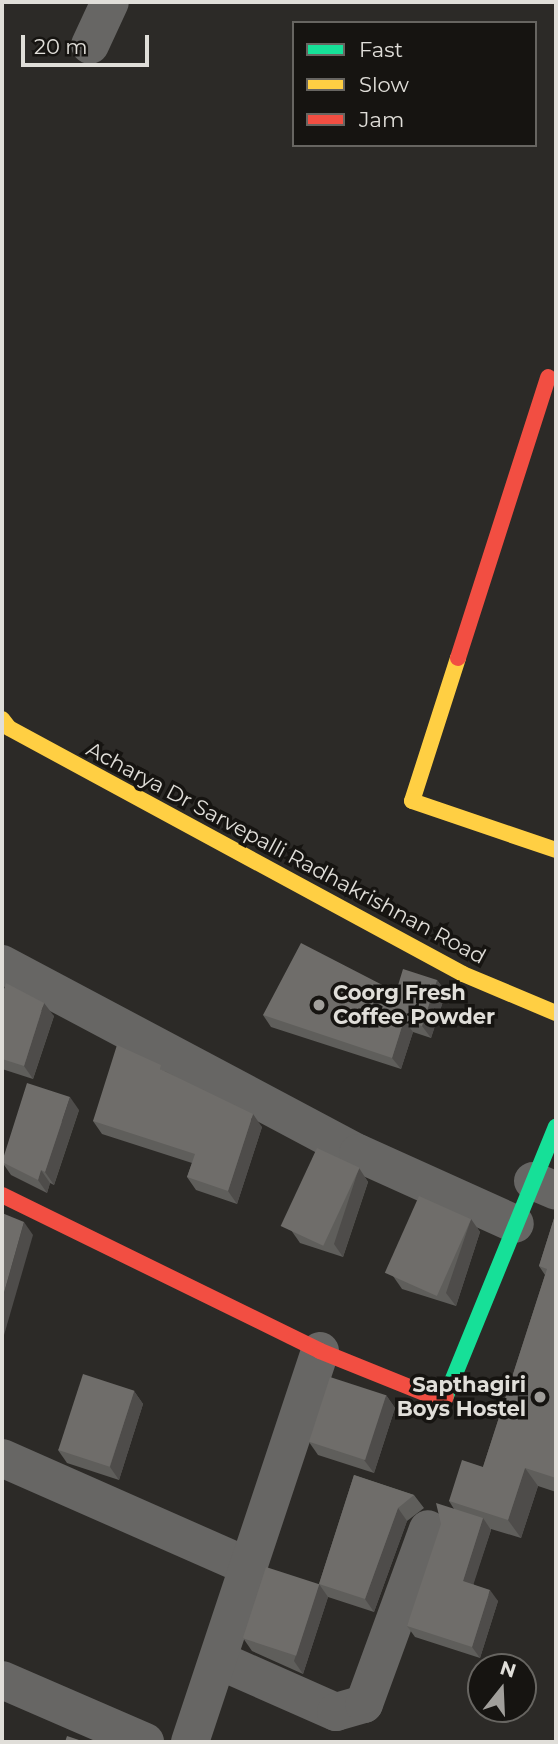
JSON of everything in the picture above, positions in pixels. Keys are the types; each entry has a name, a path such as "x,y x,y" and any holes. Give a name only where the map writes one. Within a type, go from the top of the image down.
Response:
{"street":[{"path":"90,45 110,2"},
{"path":"548,377 412,801 556,850"},
{"name":"Acharya Dr Sarvepalli Radhakrishnan Road","path":"2,719 9,728 463,974 556,1013"},
{"path":"2,964 358,1153 515,1224"},
{"path":"2,1195 320,1351 444,1401 515,1224 545,1186 556,1127"},
{"path":"190,1742 320,1351"},
{"path":"2,1458 249,1567"},
{"path":"218,1660 336,1712 364,1704 428,1528"},
{"path":"2,1680 145,1742"}],"building":[{"path":"301,943 396,992 403,969 437,980 422,1026 404,1020 392,1058 263,1015"},
{"path":"6,983 44,1003 24,1066 2,1059 2,995"},
{"path":"117,1045 253,1114 228,1191 187,1177 195,1154 93,1121"},
{"path":"27,1083 70,1097 45,1172 41,1170 38,1180 2,1162"},
{"path":"317,1148 360,1168 323,1246 281,1226"},
{"path":"419,1196 471,1219 437,1296 385,1273"},
{"path":"556,1212 556,1478 525,1468 508,1520 449,1501 462,1460 483,1467 547,1269 539,1266"},
{"path":"2,1213 24,1222 2,1300"},
{"path":"83,1374 134,1391 110,1467 58,1450"},
{"path":"330,1377 386,1395 365,1460 309,1442"},
{"path":"354,1475 414,1495 398,1508 365,1599 319,1584"},
{"path":"436,1503 483,1518 463,1581 490,1590 472,1647 407,1626 441,1524"},
{"path":"266,1567 319,1584 296,1656 243,1638"},
{"path":"67,1736 85,1742 65,1742"}],"traffic: fast":[{"path":"446,1396 556,1127"}],"traffic: slow":[{"path":"458,658 412,801 556,850"},
{"path":"2,719 9,728 463,974 556,1013"}],"traffic: jam":[{"path":"458,658 548,377"},
{"path":"2,1195 320,1351 444,1401 446,1396"}],"place":[{"name":"Coorg Fresh Coffee Powder","path":"319,1005"},
{"name":"Sapthagiri Boys Hostel","path":"540,1397"}]}
